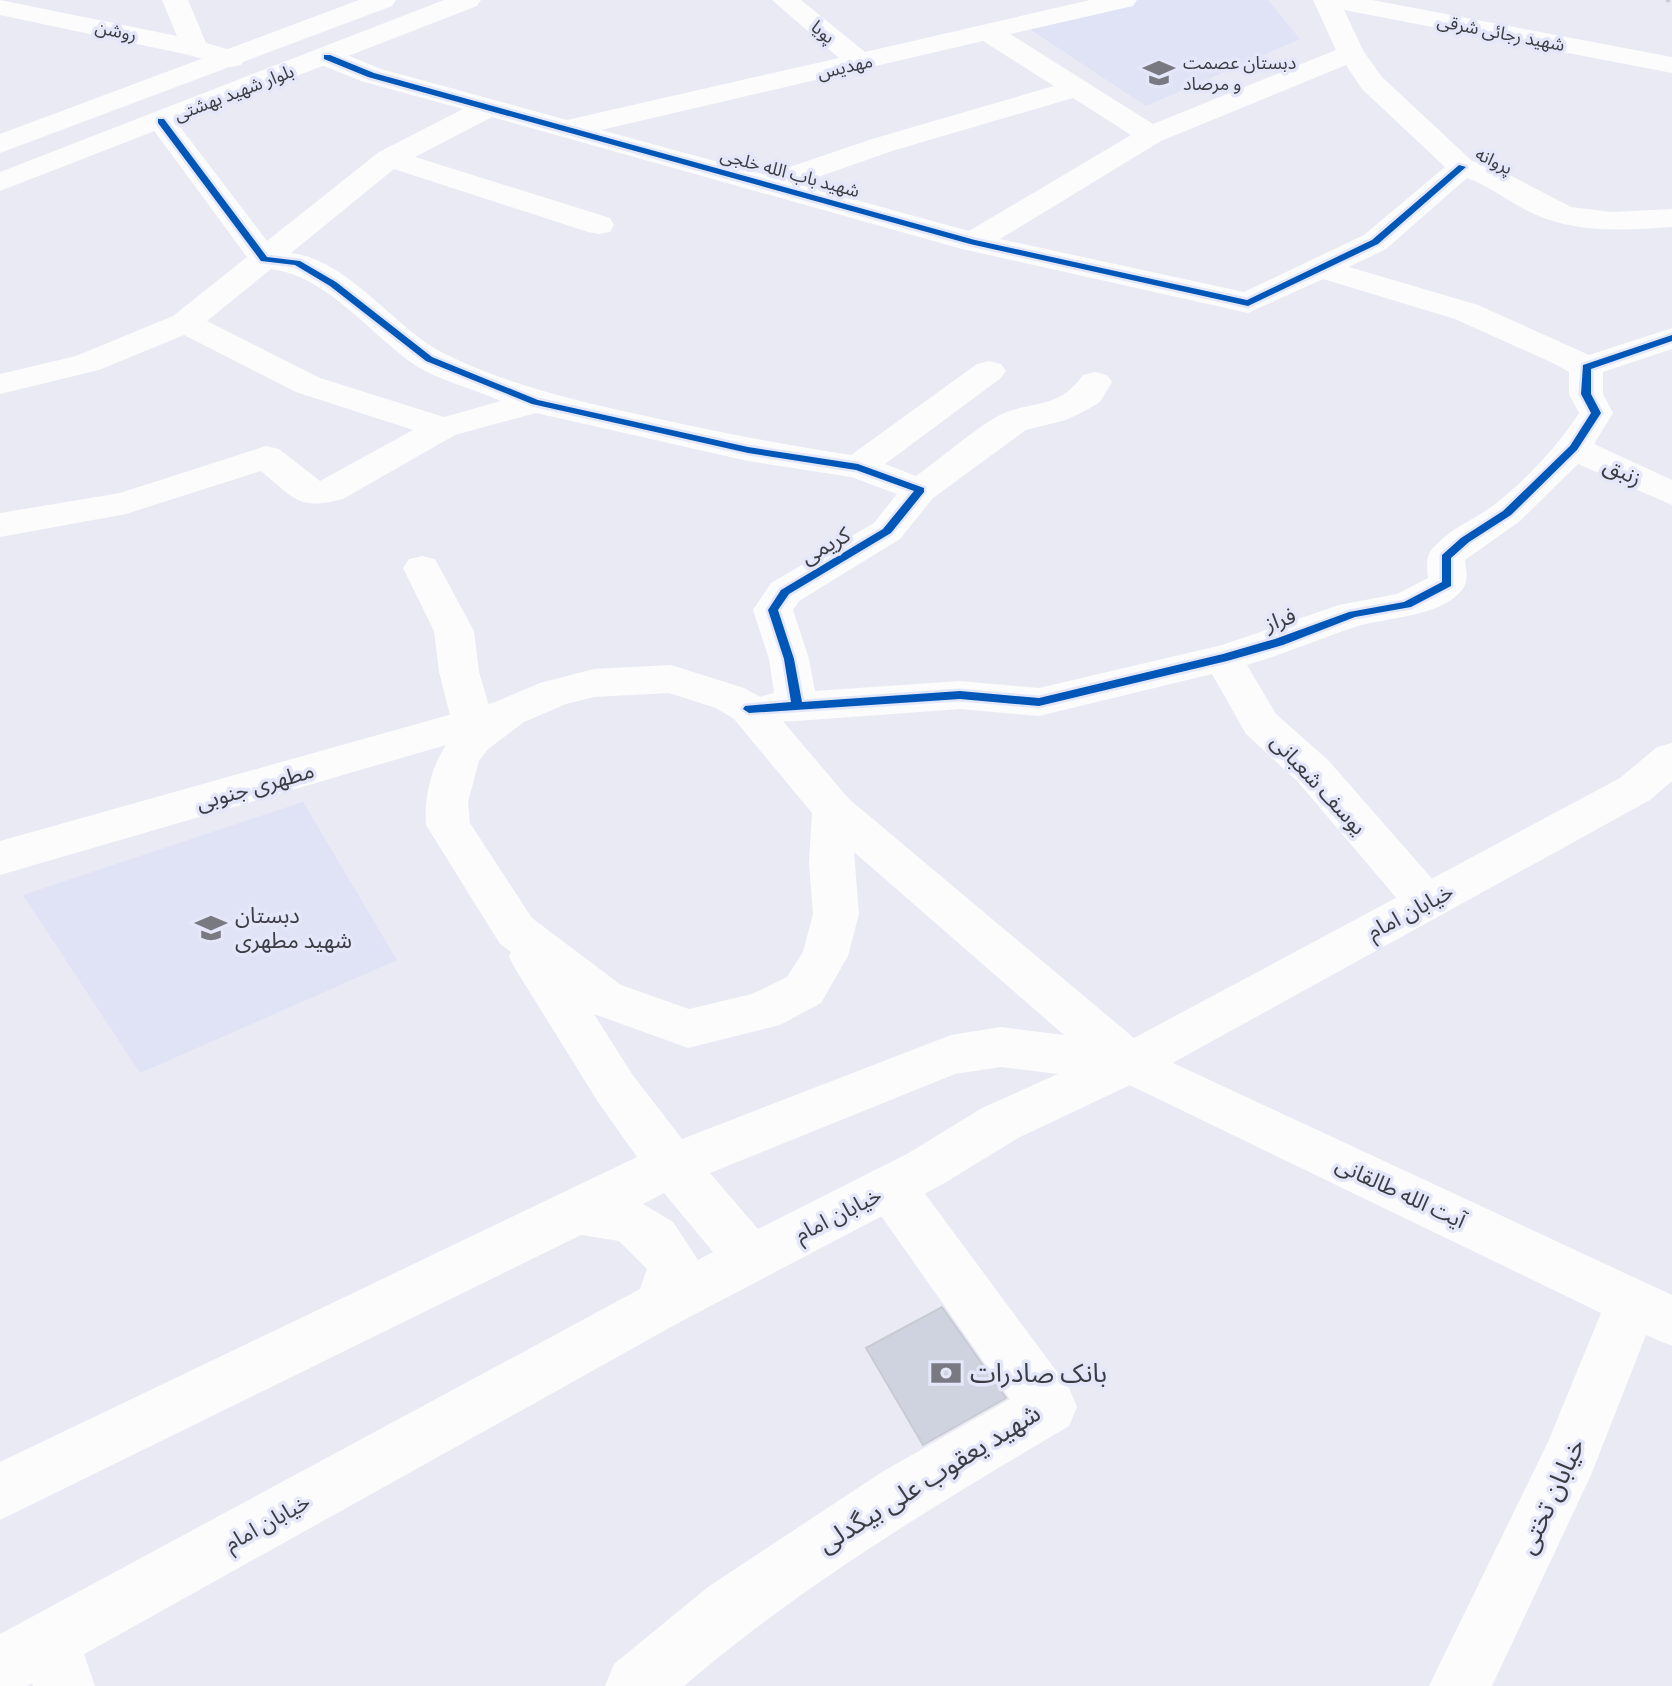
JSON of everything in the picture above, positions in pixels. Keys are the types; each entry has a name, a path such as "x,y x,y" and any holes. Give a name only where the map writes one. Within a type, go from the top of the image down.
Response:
{"street":[{"path":"175,0 195,48"},
{"name":"بلوار شهید بهشتی","path":"0,144 383,0"},
{"name":"بلوار شهید بهشتی","path":"0,182 468,0"},
{"name":"پویا","path":"785,0 862,63"},
{"name":"مهدیس","path":"565,130 1124,0"},
{"name":"پروانه","path":"1328,0 1351,53 1372,83 1462,167 1487,175 1543,207 1566,216 1612,221 1672,218"},
{"name":"شهید رجائی شرقی","path":"1328,0 1672,65"},
{"name":"روشن","path":"0,7 195,48 231,59"},
{"path":"988,32 1151,135"},
{"path":"973,242 1151,135 1351,53"},
{"name":"شهید باب الله خلجی","path":"327,57 371,75 973,242 1248,303 1323,268"},
{"path":"768,185 832,160 1076,88"},
{"path":"0,384 87,363 185,323 389,158 488,108"},
{"path":"161,121 264,259 297,263 333,284 429,359 535,402 748,450 858,467 920,490"},
{"path":"389,158 599,225"},
{"path":"1323,268 1375,242 1462,167"},
{"path":"1323,268 1359,282 1447,305 1516,330 1586,367 1672,338"},
{"path":"185,323 308,385 443,428"},
{"name":"فراز","path":"749,709 960,695 1039,702 1223,658 1279,642 1353,614 1407,605 1447,584 1446,557 1465,540 1507,513 1574,448 1596,413 1586,394 1586,367"},
{"path":"858,467 989,371"},
{"name":"کریمی","path":"797,707 789,659 773,610 785,592 887,531 920,490 1014,422 1054,413 1073,404 1088,395 1095,382"},
{"path":"0,525 126,503 266,457 312,494 330,491 443,428 535,402"},
{"name":"زنبق","path":"1574,448 1672,494"},
{"path":"422,568 454,631 459,672 491,717"},
{"name":"یوسف شعبانی","path":"1223,658 1261,724 1313,771 1426,902"},
{"path":"751,1259 672,1165 615,1088 448,825 446,802 459,758 491,717 554,693 594,683 671,679 730,698 749,709 834,810 1130,1063"},
{"name":"مطهری جنوبی","path":"0,858 491,717"},
{"name":"خیابان امام","path":"38,1664 661,1305 890,1187 1000,1123 1130,1063 1635,789 1672,758"},
{"path":"516,931 604,998 688,1029 763,1011 804,990 825,956 836,914 831,863 834,810"},
{"path":"0,1492 581,1212 672,1165 951,1055 1001,1047 1130,1063"},
{"name":"آیت الله طالقانی","path":"1130,1063 1652,1311"},
{"name":"شهید یعقوب علی بیگدلی","path":"636,1686 729,1608 902,1492 1049,1407 890,1187"},
{"path":"581,1212 631,1220 656,1236 674,1266 661,1305"},
{"name":"خیابان تختی","path":"1460,1686 1571,1456 1652,1311"}],"path":[{"path":"1666,0 1672,2"}],"shaded area":[{"name":"دبستان عصمت و مرصاد","path":"1093,0 1268,0 1300,39 1146,106 1013,18"},
{"name":"دبستان شهید مطهری","path":"303,802 397,960 140,1073 23,895"}],"building":[{"name":"بانک صادرات","path":"942,1307 1006,1398 923,1445 866,1348"}],"cycle path":[{"path":"327,57 371,75 973,242 1248,303 1375,242 1462,167"},
{"path":"161,121 264,259 297,263 333,284 429,359 535,402 748,450 858,467 920,490 887,531 785,592 773,610 789,659 797,707"},
{"path":"749,709 960,695 1039,702 1223,658 1279,642 1353,614 1407,605 1447,584 1446,557 1465,540 1507,513 1574,448 1596,413 1586,394 1586,367 1672,338"}],"place":[{"name":"دبستان عصمت و مرصاد","path":"1159,73"},
{"name":"دبستان شهید مطهری","path":"211,928"},
{"name":"بانک صادرات","path":"946,1373"}]}
